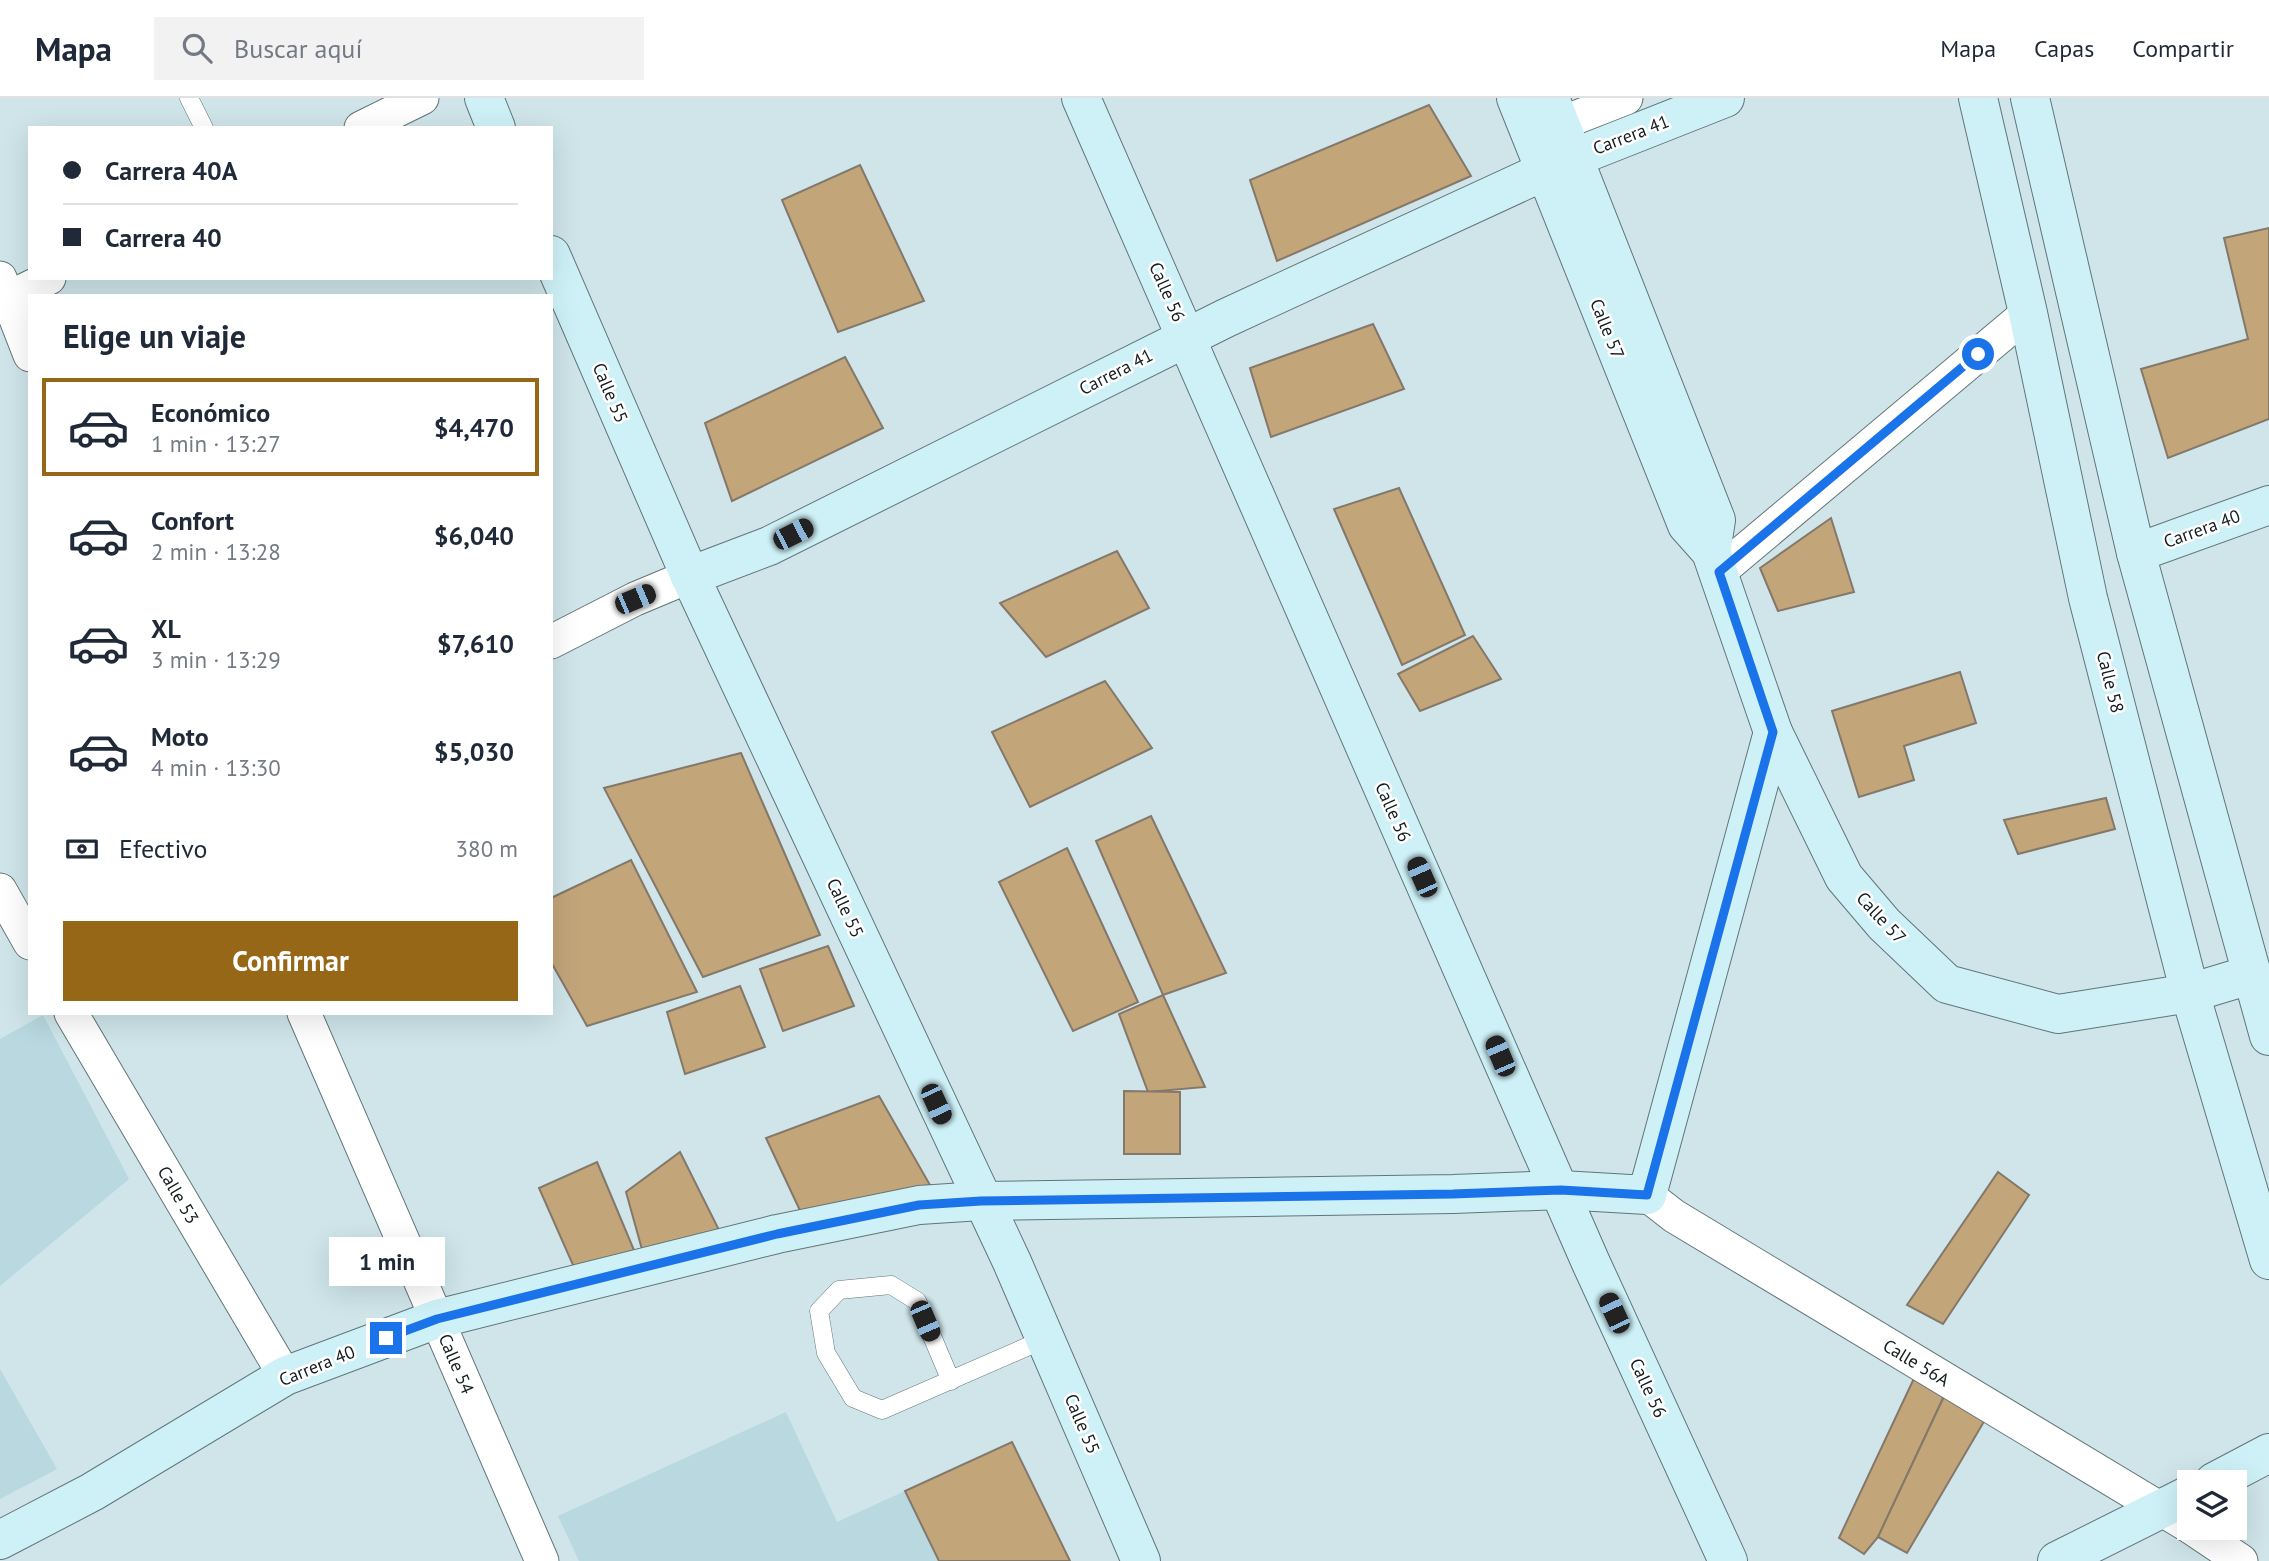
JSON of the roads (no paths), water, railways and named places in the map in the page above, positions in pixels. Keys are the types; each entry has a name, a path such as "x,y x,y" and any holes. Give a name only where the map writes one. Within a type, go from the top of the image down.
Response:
{"street":[{"path":"365,126 422,98"},
{"path":"484,98 495,126"},
{"name":"Calle 56","path":"1081,98 1597,1276 1728,1561"},
{"name":"Calle 57","path":"1516,98 1547,119 1559,165 1716,520 1715,562 1773,732 1844,877 1884,924 1947,984 2058,1014 2190,993 2261,971"},
{"name":"Carrera 41","path":"1547,119 1626,98"},
{"name":"Carrera 41","path":"553,641 635,599 769,546 1186,337 1559,165 1726,98"},
{"name":"Calle 58","path":"1978,98 2028,313 2088,597 2190,993 2269,1260"},
{"path":"2030,98 2136,553 2261,971 2269,1036"},
{"name":"Calle 55","path":"553,260 690,576 1045,1339 1141,1561"},
{"path":"28,351 2,293 43,280"},
{"path":"1715,562 2028,313"},
{"name":"Carrera 40","path":"2136,553 2269,505"},
{"path":"1647,1195 1773,732"},
{"name":"Calle 53","path":"72,1015 285,1376"},
{"name":"Calle 54","path":"305,1015 542,1561"},
{"name":"Carrera 40","path":"0,1540 92,1492 285,1376 437,1319 777,1234 919,1205 981,1201 1561,1190 1647,1195"},
{"name":"Calle 56A","path":"1647,1195 1710,1238 2177,1510"},
{"path":"2237,1470 2269,1453"},
{"path":"2057,1561 2177,1517"},
{"name":"Calle 56A","path":"2216,1540 2241,1561"}],"lane":[{"path":"189,98 203,126"},
{"path":"951,1381 917,1301 891,1285 839,1290 819,1311 826,1353 853,1398 883,1410 951,1381 1045,1339"}]}
